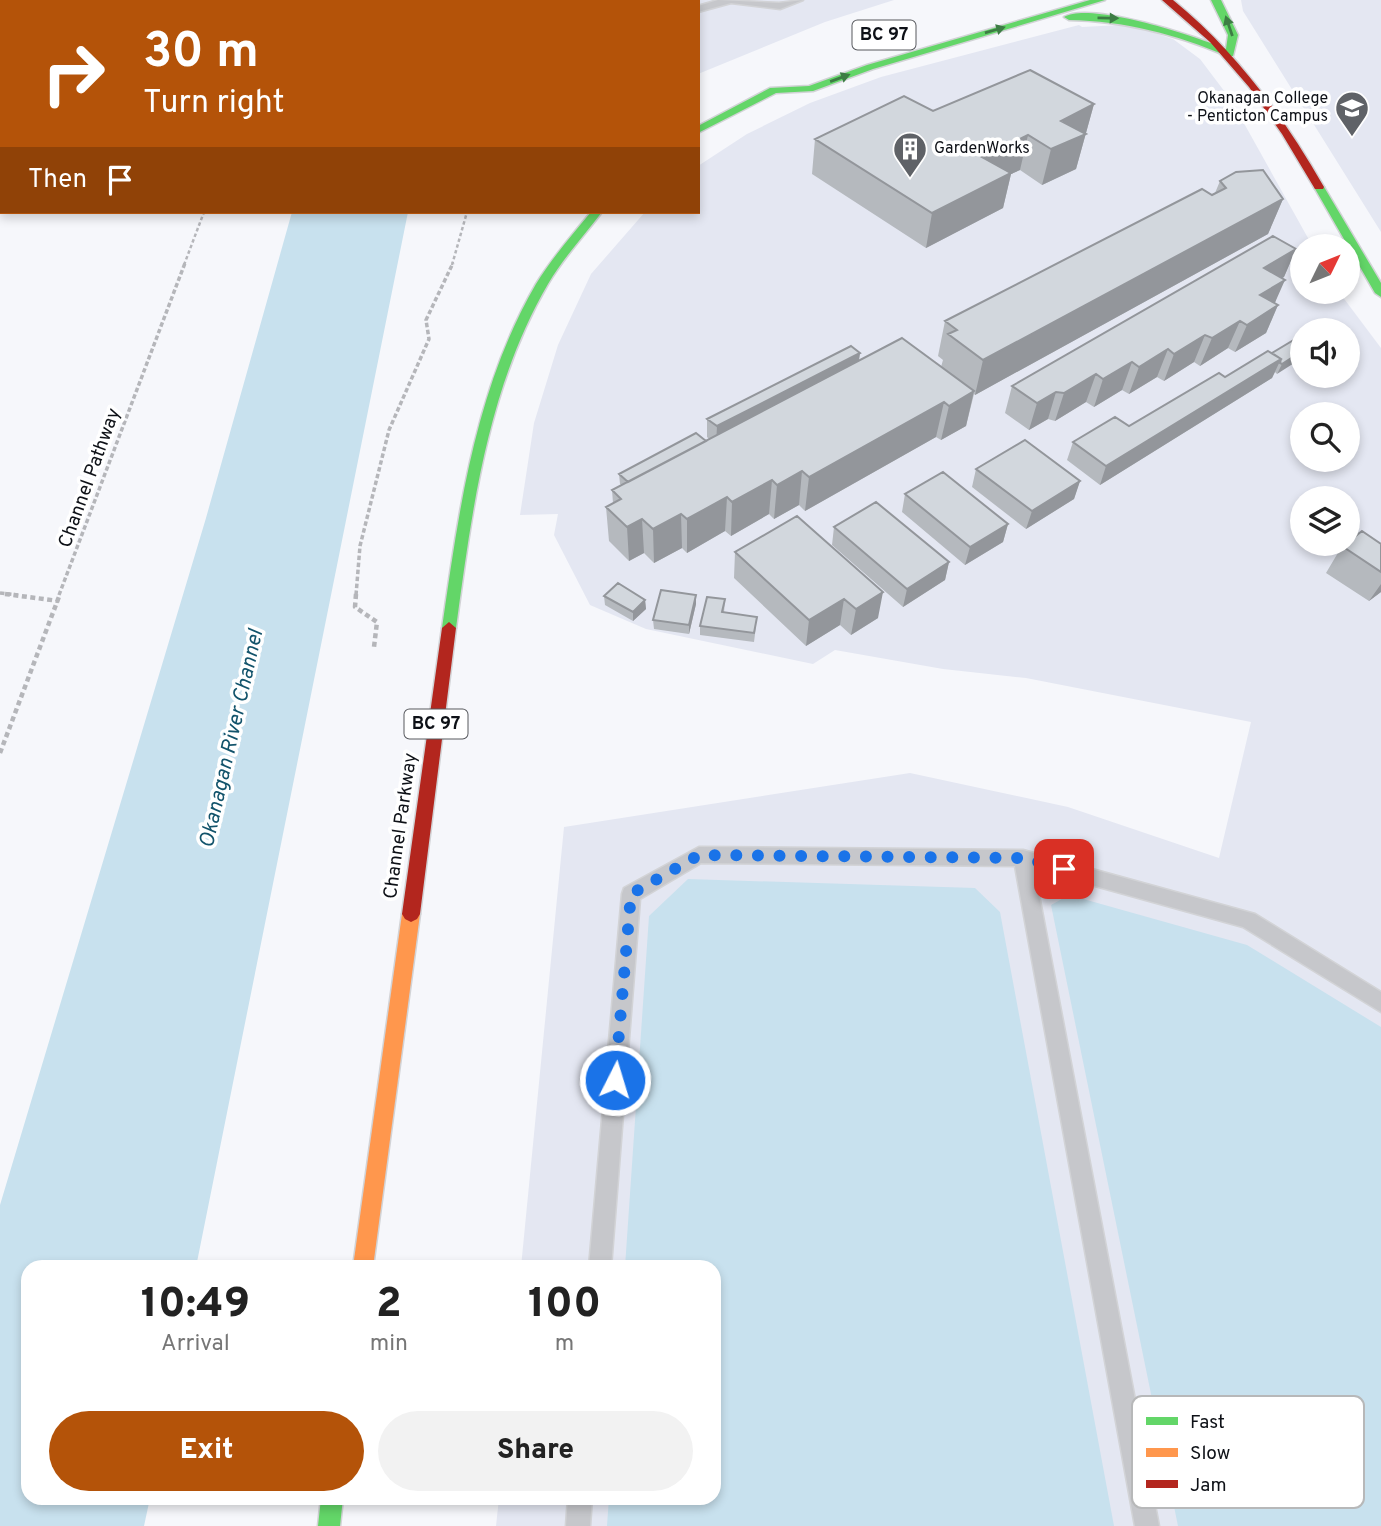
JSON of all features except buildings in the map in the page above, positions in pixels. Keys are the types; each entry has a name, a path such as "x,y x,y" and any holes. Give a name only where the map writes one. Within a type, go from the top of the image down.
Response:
{"main road":[{"name":"BC 97","path":"700,129 774,90 810,89 870,67 1100,0"},
{"path":"1167,0 1230,54 1259,90 1381,293"},
{"path":"1216,0 1233,36 1230,54"},
{"path":"1039,17 1135,19 1186,33 1230,54"},
{"path":"774,90 783,73"},
{"name":"Channel Parkway","path":"364,1260 447,643 479,444 493,393 536,293 560,256 595,214"},
{"path":"329,1526 331,1505"}],"lane":[{"path":"700,8 731,0 780,5 798,0"},
{"path":"601,1260 631,894 699,855 1023,858 1248,920 1381,1003"},
{"path":"1023,858 1132,1445"},
{"path":"578,1526 580,1505"},
{"path":"1144,1508 1147,1526"}],"path":[{"name":"Channel Pathway","path":"0,753 203,214"},
{"path":"374,647 377,622 355,607 360,546 389,430 429,339 426,320 456,257 467,214"},
{"path":"0,593 59,601"}],"shaded area":[{"path":"700,0 894,0 825,22 700,73"},
{"name":"Okanagan College - Penticton Campus","path":"1241,0 1381,0 1381,232 1243,11"},
{"path":"1079,25 1120,25 1140,28 1173,39 1200,59 1231,100 1306,234 1290,234 1290,304 1348,304 1358,318 1290,318 1290,388 1360,388 1360,320 1381,348 1381,1526 496,1526 498,1505 721,1505 721,1260 522,1260 564,827 910,773 1068,807 1219,858 1251,722 1026,678 943,669 835,650 813,664 646,629 590,605 554,535 558,514 520,515 534,423 558,345 591,274 643,214 700,214 700,165 747,134 810,103 881,77"}],"water":[{"name":"Okanagan River Channel","path":"291,214 408,214 197,1260 21,1260 21,1505 148,1505 144,1526 0,1526 0,1205 206,518"},
{"path":"688,879 975,888 1000,912 1114,1526 607,1526 608,1505 721,1505 721,1260 625,1260 649,916"},
{"path":"1069,895 1247,945 1381,1027 1381,1526 1178,1526 1174,1508 1364,1508 1364,1396 1151,1396 1051,905"}],"traffic: fast":[{"path":"700,129 774,90 810,89 870,67 1100,0"},
{"path":"1069,17 1112,19 1152,26 1230,54 1233,35 1216,0"},
{"path":"1319,187 1381,293"},
{"path":"449,628 478,451 504,365 521,323 542,284 595,214"},
{"path":"329,1526 331,1505"}],"traffic: slow":[{"path":"364,1260 411,914"}],"traffic: jam":[{"path":"1167,0 1213,40 1253,85 1319,187"},
{"path":"411,914 449,628"}],"place":[{"name":"Okanagan College - Penticton Campus","path":"1352,138"},
{"name":"GardenWorks","path":"910,179"}],"route":[{"path":"615,1080 631,894 699,855 1023,858 1064,869"}]}
